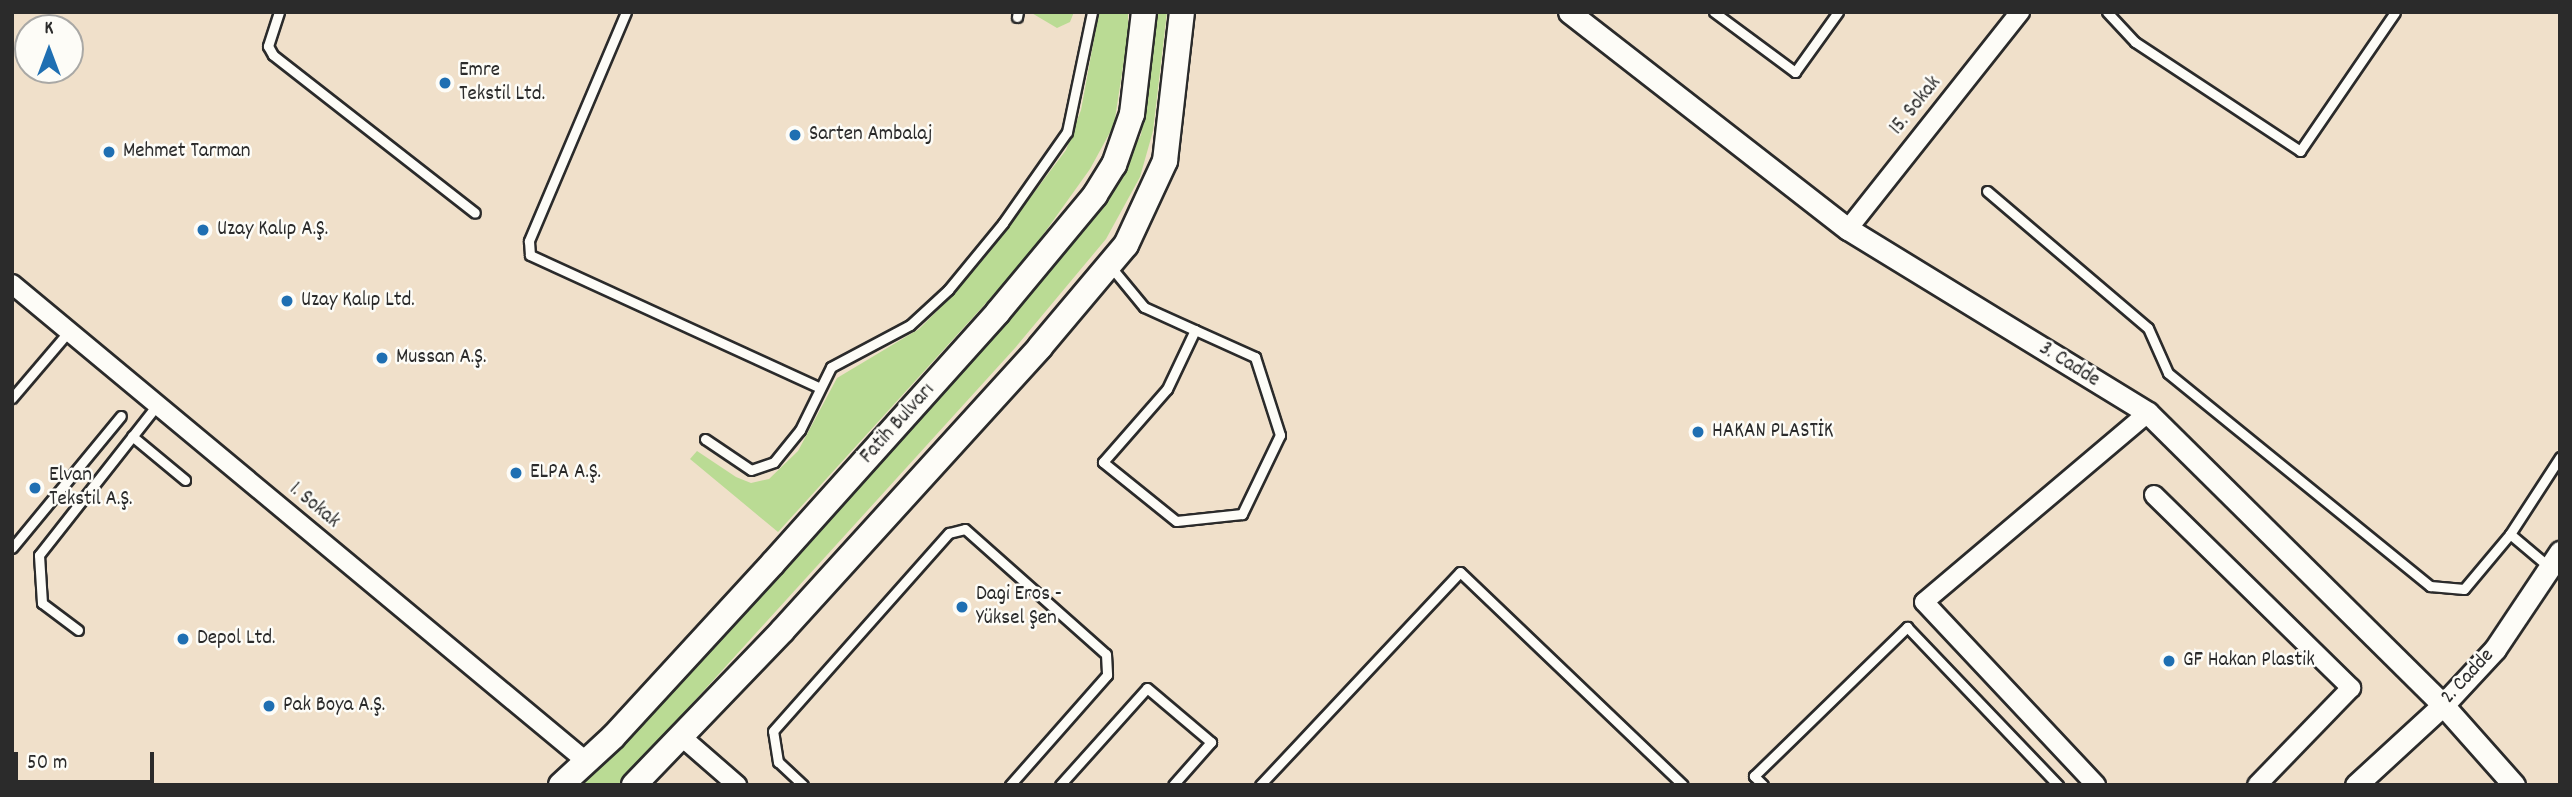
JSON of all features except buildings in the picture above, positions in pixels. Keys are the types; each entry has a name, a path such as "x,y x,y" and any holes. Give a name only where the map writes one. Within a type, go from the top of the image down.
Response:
{"main road":[{"name":"Fatih Bulvarı","path":"561,785 587,762 998,312 1096,195 1114,165 1132,114 1144,12"},
{"path":"635,784 683,738 1109,266 1141,221 1165,161 1182,12"}],"street":[{"name":"3. Cadde","path":"1569,12 1848,229 2148,413 2443,705 2514,785"},
{"name":"15. Sokak","path":"1848,229 2020,12"},
{"name":"1. Sokak","path":"12,284 587,762"},
{"path":"2096,785 1924,602 2148,413"},
{"path":"2154,495 2351,688 2257,785"},
{"name":"2. Cadde","path":"2356,785 2443,705 2496,649 2555,560"},
{"path":"683,738 737,785"}],"lane":[{"path":"279,12 268,46 273,55 475,213"},
{"path":"626,12 529,241 530,255 818,387"},
{"path":"705,439 751,470 761,469 780,456 800,430 818,387 839,362 925,315 1051,159 1075,110 1092,12"},
{"path":"1714,12 1795,72 1838,12"},
{"path":"2107,12 2135,42 2300,151 2395,12"},
{"path":"1987,191 2148,328 2168,373 2430,586 2464,589 2510,534 2560,457"},
{"path":"1109,266 1144,307 1255,357 1280,435 1242,514 1176,521 1103,462 1167,389 1195,330"},
{"path":"12,398 69,331"},
{"path":"78,629 42,603 39,555 157,405"},
{"path":"12,548 121,416"},
{"path":"132,436 185,480"},
{"path":"803,785 778,762 774,731 949,533 965,529 1107,654 1107,675 1010,785"},
{"path":"2510,534 2555,560"},
{"path":"1260,785 1460,572 1683,785"},
{"path":"1763,785 1754,775 1907,627 2058,785"},
{"path":"1060,785 1147,688 1211,743 1173,785"}],"shaded area":[{"path":"12,12 2560,12 2560,785 12,785"}],"green space":[{"path":"1030,12 1074,12 1070,22 1057,28"},
{"path":"1099,12 1128,12 1128,34 1114,125 1090,169 1025,260 778,532 690,459 697,451 736,477 751,483 769,479 798,451 837,378 919,329 940,308 987,255 1066,150 1081,110"},
{"path":"1157,12 1167,12 1153,131 1140,177 1106,239 1015,348 619,784 574,785 998,328 1096,213 1141,135"}],"place":[{"name":"Emre Tekstil Ltd.","path":"445,83"},
{"name":"Sarten Ambalaj","path":"795,135"},
{"name":"Mehmet Tarman","path":"109,152"},
{"name":"Uzay Kalıp A.Ş.","path":"203,230"},
{"name":"Uzay Kalıp Ltd.","path":"287,301"},
{"name":"Mussan A.Ş.","path":"382,358"},
{"name":"HAKAN PLASTİK","path":"1698,432"},
{"name":"ELPA A.Ş.","path":"516,473"},
{"name":"Elvan Tekstil A.Ş.","path":"35,488"},
{"name":"Dagi Eros - Yüksel Şen","path":"962,607"},
{"name":"Depol Ltd.","path":"183,639"},
{"name":"GF Hakan Plastik","path":"2169,661"},
{"name":"Pak Boya A.Ş.","path":"269,706"}]}
